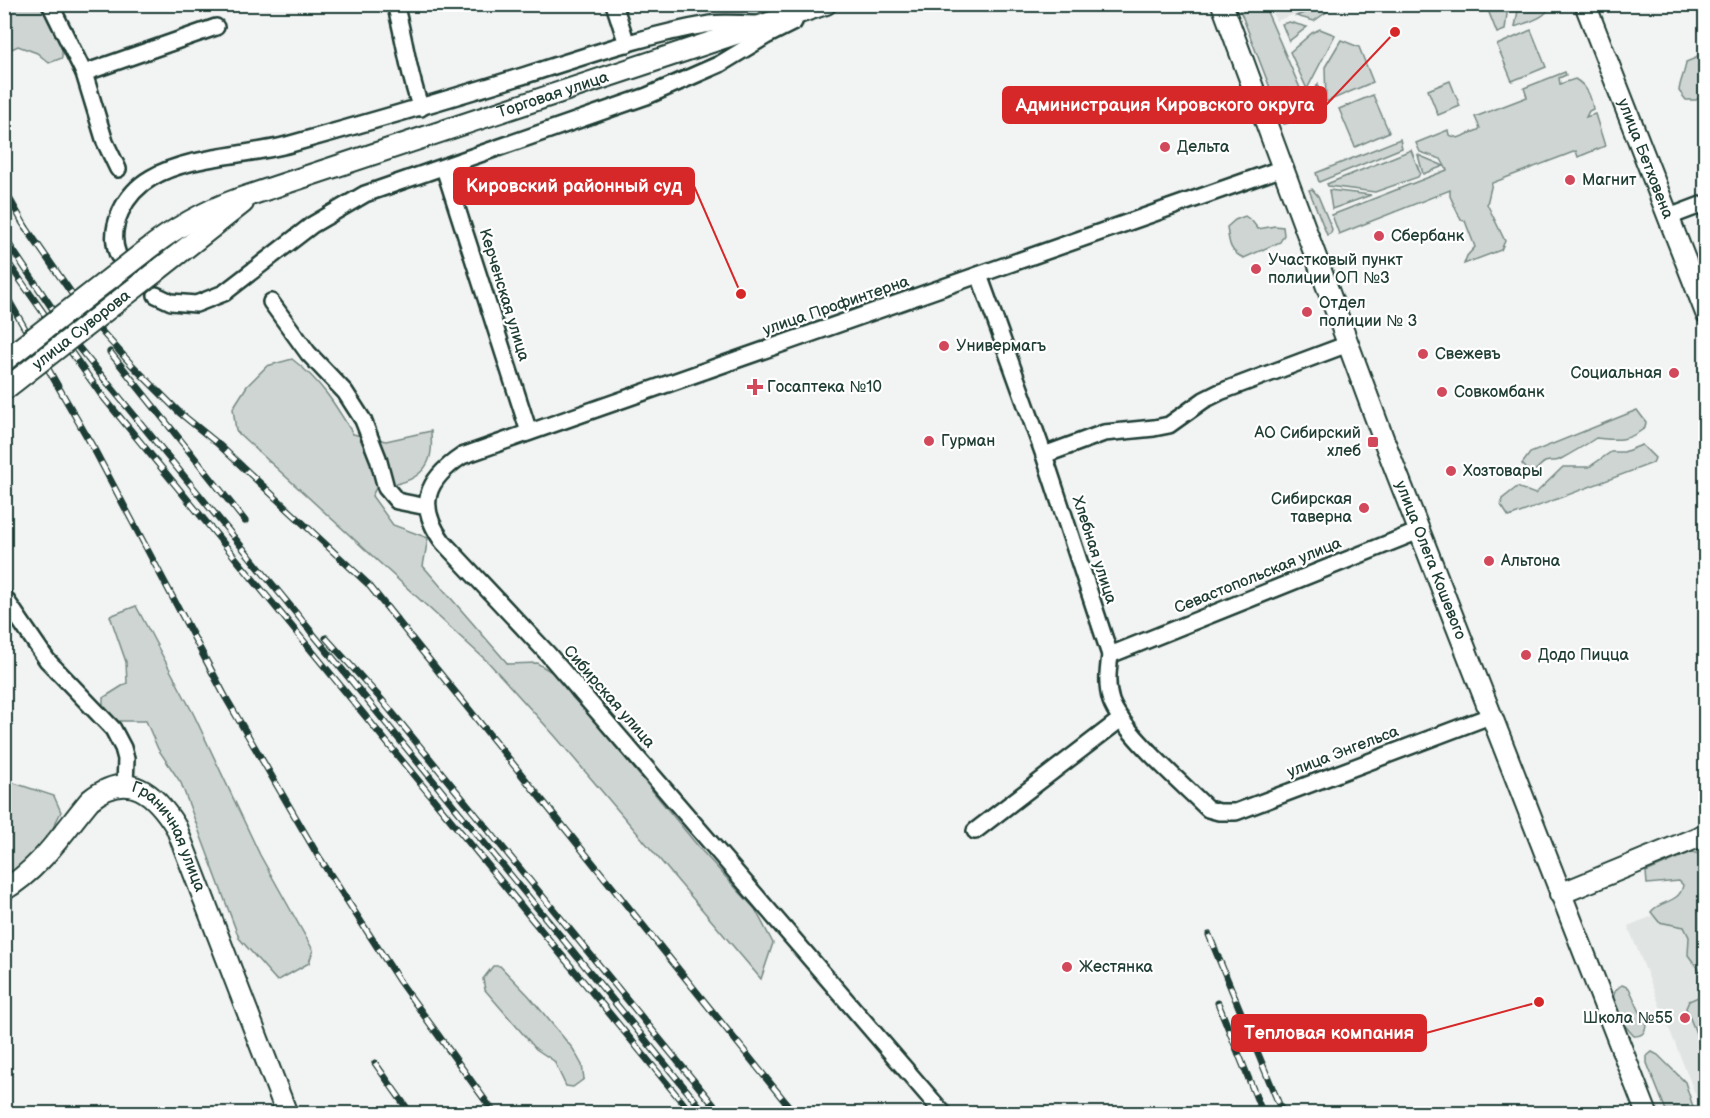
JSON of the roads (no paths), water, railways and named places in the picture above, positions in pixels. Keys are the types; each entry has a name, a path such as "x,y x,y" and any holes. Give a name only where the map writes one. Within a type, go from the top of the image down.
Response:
{"main road":[{"name":"Торговая улица","path":"144,252 185,222 211,208 827,4"},
{"name":"улица Олега Кошевого","path":"1222,4 1419,531 1647,1113"},
{"name":"улица Бетховена","path":"1585,4 1706,313"},
{"name":"Торговая улица","path":"158,270 234,209 252,197 278,186"},
{"name":"улица Суворова","path":"4,362 144,252"},
{"name":"улица Суворова","path":"4,390 158,270"},
{"path":"4,890 19,882 32,871 90,800 98,794 125,786"},
{"name":"Граничная улица","path":"125,786 138,788 150,795 162,805 176,827 287,1113"},
{"path":"1560,894 1706,834"}],"street":[{"path":"50,4 84,73 105,142 118,169"},
{"path":"395,4 404,35 412,85 421,108"},
{"path":"614,4 627,44"},
{"path":"156,295 171,302 196,304 224,293 312,225 364,194 647,96 720,64 766,36 827,4"},
{"path":"118,255 114,236 122,208 149,179 172,169 273,148 421,108 627,44 712,24 765,24"},
{"path":"84,73 216,27"},
{"name":"Керченская улица","path":"444,168 529,432"},
{"name":"улица Профинтерна","path":"427,507 432,484 444,468 462,456 1283,168"},
{"path":"1669,217 1706,203"},
{"name":"Хлебная улица","path":"979,275 1044,455 1110,655 1107,684 1111,700 1121,719 1135,736 1208,809"},
{"path":"271,302 308,354 345,392 363,420 378,458 386,489 397,501 427,507"},
{"path":"1044,455 1104,434 1169,424 1220,392 1348,344"},
{"name":"Сибирская улица","path":"427,507 432,527 443,542 548,654 944,1113"},
{"name":"Севастопольская улица","path":"1110,655 1419,531"},
{"name":"Граничная улица","path":"4,597 37,649 113,729 126,759 125,786"},
{"name":"улица Энгельса","path":"1208,809 1219,812 1236,812 1490,716"},
{"path":"975,831 1121,719"}],"railway":[{"path":"4,189 26,228"},
{"path":"22,222 86,314 131,364 180,413 217,443 368,584 795,1114"},
{"path":"4,237 79,348 706,1114"},
{"path":"4,257 100,393 692,1114"},
{"path":"4,292 94,449 226,698 317,854 400,982 495,1114"},
{"path":"110,352 245,521"},
{"path":"326,638 381,699 721,1114"},
{"path":"1209,935 1283,1114"},
{"path":"1218,1003 1263,1114"},
{"path":"375,1063 411,1114"}],"place":[{"name":"Администрация Кировского округа","path":"1395,32"},
{"name":"Дельта","path":"1165,147"},
{"name":"Магнит","path":"1570,180"},
{"name":"Сбербанк","path":"1379,236"},
{"name":"Участковый пункт полиции ОП №3","path":"1256,269"},
{"name":"Кировский районный суд","path":"741,294"},
{"name":"Отдел полиции № 3","path":"1307,312"},
{"name":"Универмагъ","path":"944,346"},
{"name":"Свежевъ","path":"1423,354"},
{"name":"Социальная","path":"1674,373"},
{"name":"Госаптека №10","path":"755,387"},
{"name":"Совкомбанк","path":"1442,392"},
{"name":"Гурман","path":"929,441"},
{"name":"АО Сибирский хлеб","path":"1373,442"},
{"name":"Хозтовары","path":"1451,471"},
{"name":"Сибирская таверна","path":"1364,508"},
{"name":"Альтона","path":"1489,561"},
{"name":"Додо Пицца","path":"1526,655"},
{"name":"Жестянка","path":"1067,967"},
{"name":"Тепловая компания","path":"1539,1002"},
{"name":"Школа №55","path":"1685,1018"}]}
